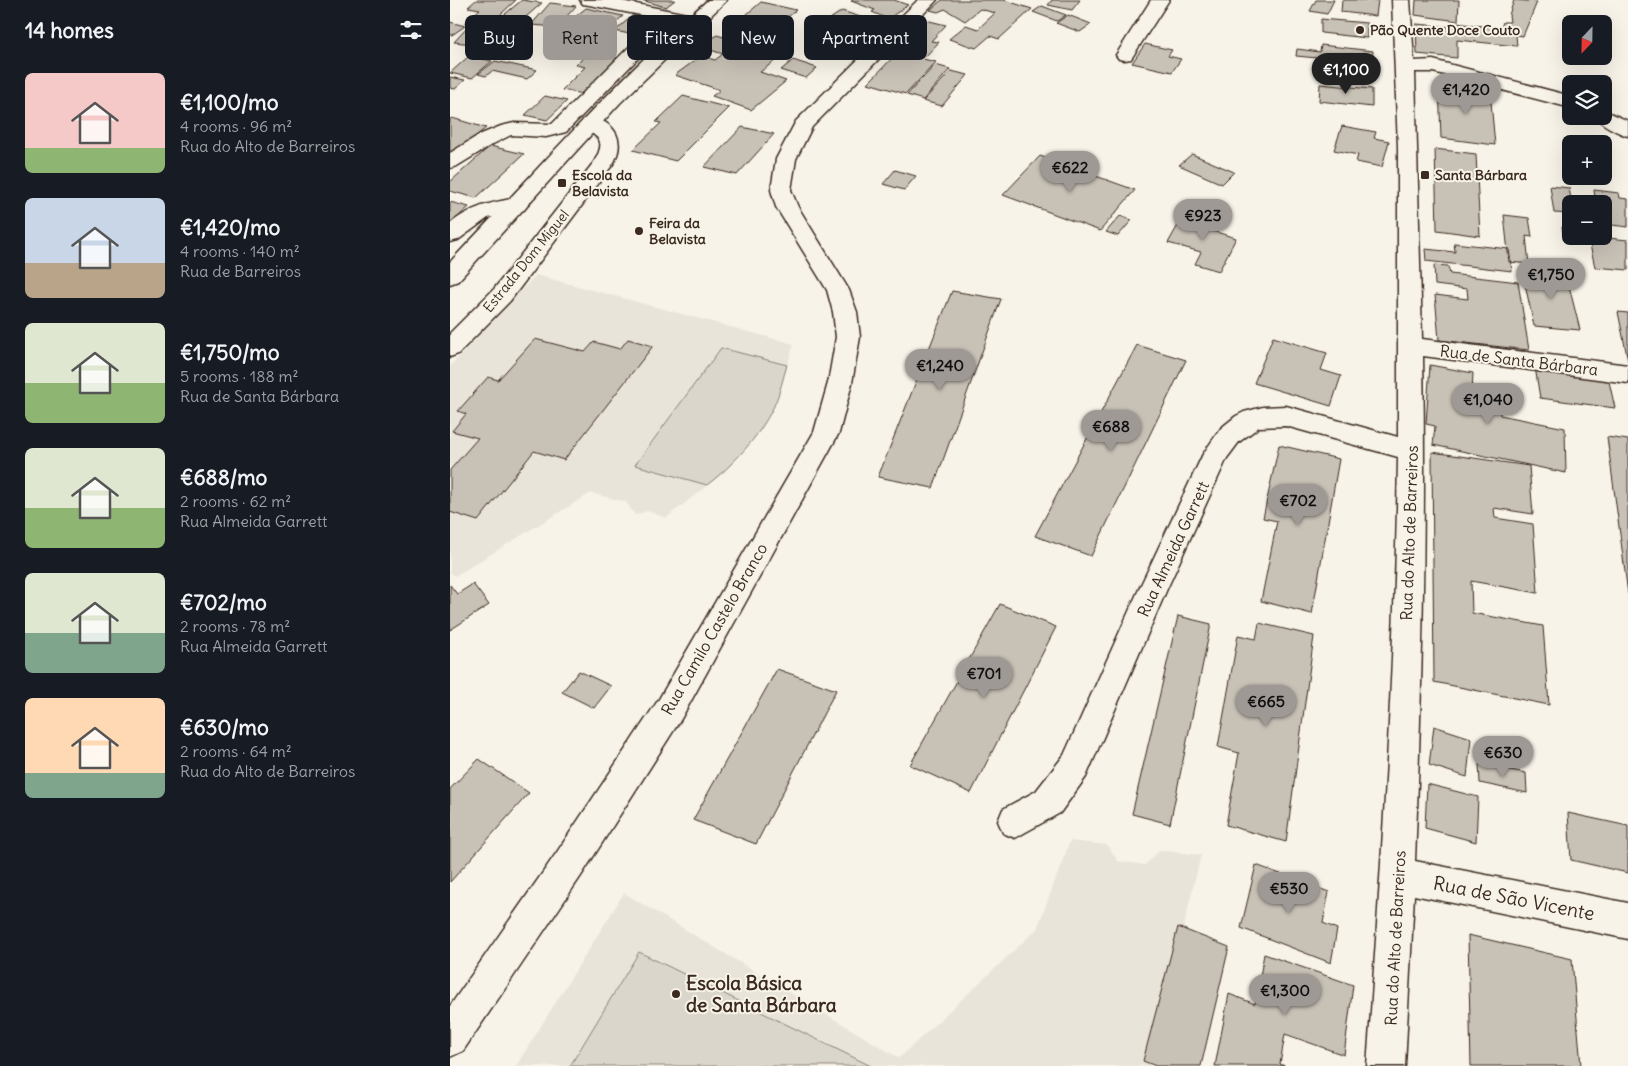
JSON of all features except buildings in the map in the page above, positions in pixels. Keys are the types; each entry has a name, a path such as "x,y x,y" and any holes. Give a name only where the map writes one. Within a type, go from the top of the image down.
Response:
{"street":[{"path":"700,15 718,0"},
{"path":"1125,55 1160,0"},
{"name":"Rua do Alto de Barreiros","path":"1386,1066 1399,875 1412,451 1406,67 1401,0"},
{"path":"601,1 649,15"},
{"name":"Rua Camilo Castelo Branco","path":"450,1038 569,864 670,709 826,433 840,383 848,337 845,312 838,290 787,207 781,190 786,159 803,126 921,2"},
{"path":"450,162 509,130 550,131 559,128 627,59"},
{"path":"450,276 627,84 652,60"},
{"path":"1406,67 1433,66 1562,100"},
{"path":"1612,121 1628,130"},
{"name":"Estrada Dom Miguel","path":"450,348 502,295 603,164 608,155 610,142 604,131 592,123"},
{"path":"450,235 476,214 498,207 517,205"},
{"name":"Rua de Santa Bárbara","path":"1411,346 1628,374"},
{"name":"Rua Almeida Garrett","path":"1015,821 1048,802 1075,766 1153,589 1216,454 1225,439 1237,426 1252,418 1265,415 1286,416 1412,451"},
{"name":"Rua de São Vicente","path":"1399,875 1628,920"}],"shaded area":[{"path":"536,275 794,344 774,405 756,436 726,471 666,518 648,511 635,515 626,502 591,493 455,576 450,572 450,366"},
{"path":"721,348 787,365 774,406 753,439 727,468 707,485 635,465"},
{"name":"Escola Básica de Santa Bárbara","path":"1070,841 1107,845 1118,861 1145,865 1160,850 1201,855 1150,1066 516,1066 624,893 899,1058 1037,929"},
{"path":"639,952 871,1066 570,1066"}],"place":[{"name":"Pão Quente Doce Couto","path":"1360,30"},
{"name":"Santa Bárbara","path":"1425,175"},
{"name":"Escola da Belavista","path":"562,183"},
{"name":"Feira da Belavista","path":"639,231"},
{"name":"Escola Básica de Santa Bárbara","path":"676,994"}]}
